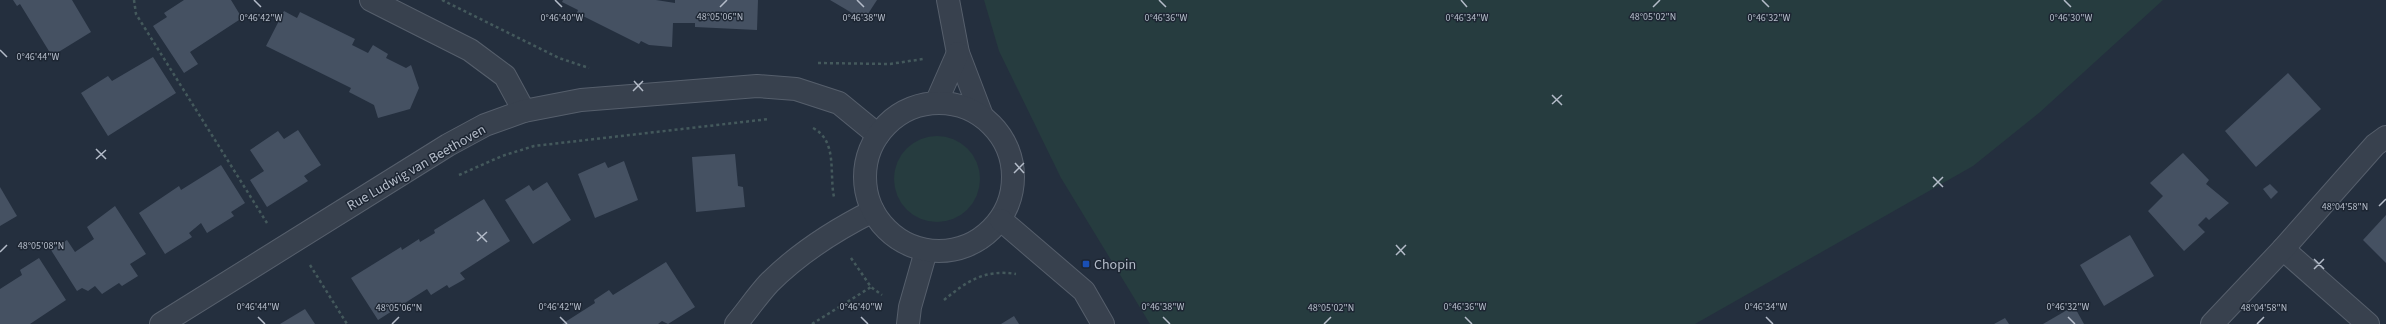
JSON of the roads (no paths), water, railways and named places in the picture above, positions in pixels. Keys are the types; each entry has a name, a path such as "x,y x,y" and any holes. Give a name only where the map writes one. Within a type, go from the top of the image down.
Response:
{"street":[{"path":"371,0 470,50 505,76 524,111"},
{"path":"948,0 958,53 982,116"},
{"path":"936,103 958,53"},
{"name":"Rue Ludwig van Beethoven","path":"161,324 448,144 485,125 524,111 581,100 749,86 796,89 839,103 878,135"},
{"path":"936,103 960,106 982,116 998,132 1010,153 1014,176 1011,199 1001,220 986,236 968,246 947,251 926,251 904,243 886,230 873,210 866,192 865,172 869,153 878,135 894,119 914,108 936,103"},
{"path":"2212,324 2283,249 2375,145 2386,137"},
{"path":"736,324 769,284 806,252 841,227 873,210"},
{"path":"1001,220 1084,291 1103,324"},
{"path":"2283,249 2368,324"},
{"path":"908,324 910,307 926,251"}],"place":[{"name":"Chopin","path":"1086,264"}]}
